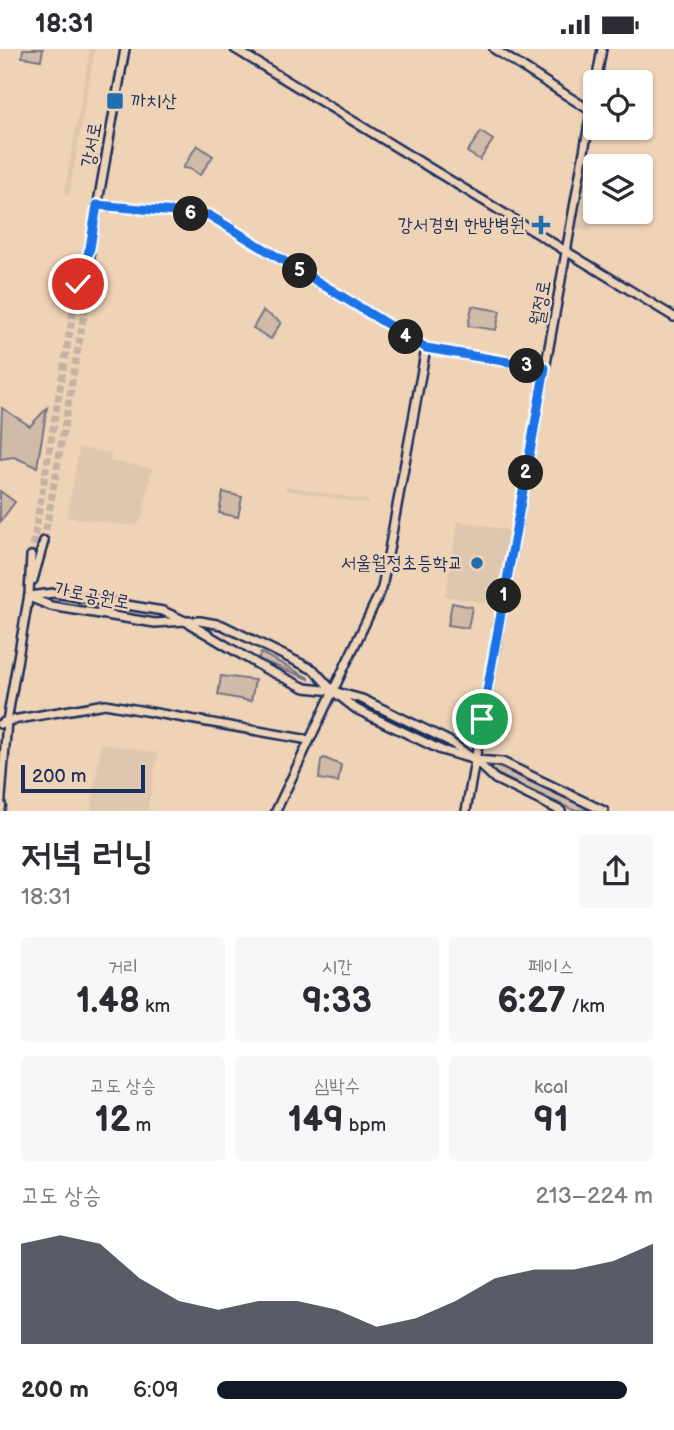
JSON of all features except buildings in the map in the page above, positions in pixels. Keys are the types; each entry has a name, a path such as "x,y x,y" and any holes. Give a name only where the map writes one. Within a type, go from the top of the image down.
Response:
{"street":[{"name":"강서로","path":"89,286 90,248 125,49"},
{"path":"235,49 674,317"},
{"path":"494,49 583,106"},
{"path":"598,70 602,49"},
{"name":"월정로","path":"466,810 586,140"},
{"path":"97,205 209,215 426,348 545,368"},
{"name":"강서로","path":"78,284 90,248"},
{"path":"276,810 382,588 426,348"},
{"path":"0,808 4,722 29,595 44,541"},
{"path":"29,595 31,556"},
{"name":"가로공원로","path":"29,595 54,593 163,611 305,688 333,691 362,699 449,741 495,779 561,810"},
{"name":"가로공원로","path":"29,595 51,606 161,624 200,621 222,625 314,670 333,691 356,709 441,750 475,760 502,762 604,810"},
{"path":"356,709 349,699 362,699"},
{"path":"4,722 105,704 309,740"},
{"path":"441,750 454,749 449,741"},
{"path":"495,779 487,767 490,763 502,762"}],"shaded area":[{"path":"23,49 43,49 41,60 22,57"},
{"path":"90,49 95,49 69,196 64,194"},
{"path":"481,132 493,140 480,160 467,152"},
{"path":"197,145 213,156 200,175 183,168"},
{"path":"580,193 583,194 583,224 592,224 590,232 574,228"},
{"path":"472,306 500,311 496,330 468,326"},
{"path":"263,311 281,322 271,339 253,328"},
{"path":"2,408 30,426 47,408 37,467 14,457 0,459"},
{"path":"79,448 111,453 110,461 152,468 142,519 135,526 67,517"},
{"path":"286,486 369,501 368,504 286,490"},
{"path":"0,491 15,502 0,522"},
{"path":"223,492 242,497 238,517 219,513"},
{"name":"서울월정초등학교","path":"458,521 508,530 496,605 445,596"},
{"path":"452,603 472,607 468,628 448,625"},
{"path":"261,653 309,678 309,679 258,659"},
{"path":"221,676 255,680 251,701 218,695"},
{"path":"101,743 158,753 148,810 91,810"},
{"path":"324,758 341,765 338,782 319,779 321,760"},
{"path":"494,765 591,810 573,810 491,771"}],"tunnel":[{"path":"31,556 78,284"},
{"path":"44,541 89,286"}],"place":[{"name":"까치산","path":"115,101"},
{"name":"강서경희 한방병원","path":"541,225"},
{"name":"서울월정초등학교","path":"477,563"}],"route":[{"path":"78,284 90,248 97,205 209,215 426,348 545,368 482,719"}]}
